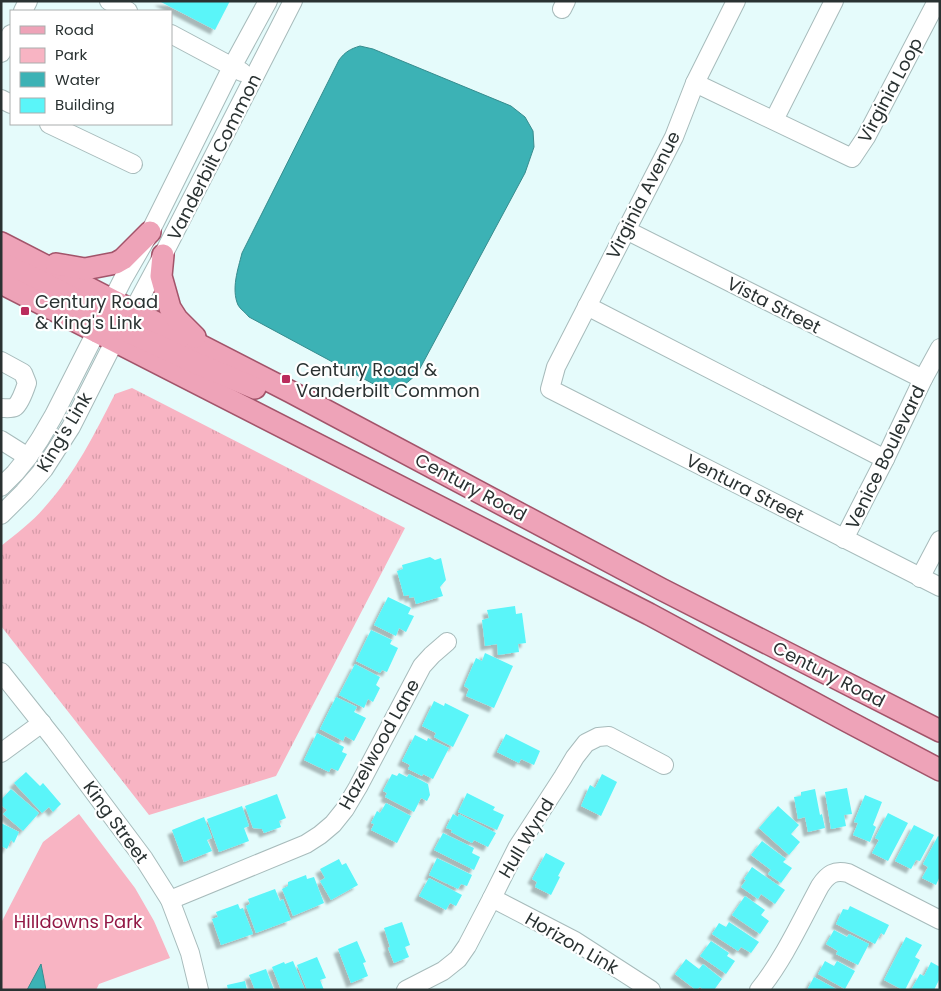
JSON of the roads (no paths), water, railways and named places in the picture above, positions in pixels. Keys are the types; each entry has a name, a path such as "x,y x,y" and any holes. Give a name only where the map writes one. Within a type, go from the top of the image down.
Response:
{"main road":[{"path":"36,261 85,270 116,263 123,259 150,232"},
{"path":"1,243 36,261 109,306 116,328 264,391 291,392"},
{"path":"164,255 161,276 170,308 177,319 206,348"},
{"path":"1,263 92,308 109,306"},
{"name":"Century Road","path":"1,283 116,328 847,722 940,770"},
{"name":"Century Road","path":"116,328 206,348 661,589 940,731"}],"street":[{"path":"109,1 126,10"},
{"name":"Vanderbilt Common","path":"109,306 150,232 232,67 268,1"},
{"name":"Vanderbilt Common","path":"116,328 164,255 293,1"},
{"name":"Virginia Avenue","path":"550,389 556,366 674,137 695,83 736,1"},
{"path":"774,120 834,1"},
{"name":"Virginia Loop","path":"695,83 852,158 866,137 937,1"},
{"path":"172,35 254,79"},
{"path":"1,53 10,36"},
{"path":"51,125 133,164"},
{"name":"Vista Street","path":"626,230 923,380"},
{"path":"587,306 885,459"},
{"name":"King's Link","path":"1,487 28,456 54,415 116,328"},
{"name":"King's Link","path":"1,515 44,469 71,427 116,328"},
{"name":"Venice Boulevard","path":"844,539 940,348"},
{"path":"1,361 23,373 27,383 18,403 14,407 1,408"},
{"name":"Ventura Street","path":"550,389 940,587"},
{"path":"1,440 28,456"},
{"path":"920,578 940,540"},
{"name":"Hazelwood Lane","path":"170,900 306,844 333,824 345,809 358,787 422,666 432,654 447,642"},
{"name":"King Street","path":"1,672 42,722 144,859 170,900 190,953 199,990"},
{"path":"1,753 42,722"},
{"name":"Hull Wynd","path":"406,990 443,971 458,959 467,946 517,848 586,743 598,737 609,736 664,766"},
{"path":"759,990 783,955 820,886 826,877 834,872 848,873 940,920"},
{"name":"Horizon Link","path":"492,898 574,941 651,990"}],"water":[{"path":"360,46 373,49 511,106 525,117 533,131 534,147 525,173 417,374 404,385 396,388 379,387 249,317 238,305 235,292 242,253 339,60 348,51"},
{"path":"41,964 46,990 27,990"}],"place":[{"name":"Century Road & King's Link","path":"25,311"},
{"name":"Century Road & Vanderbilt Common","path":"286,379"}],"park label":[{"name":"Hilldowns Park","path":"78,921"}]}
